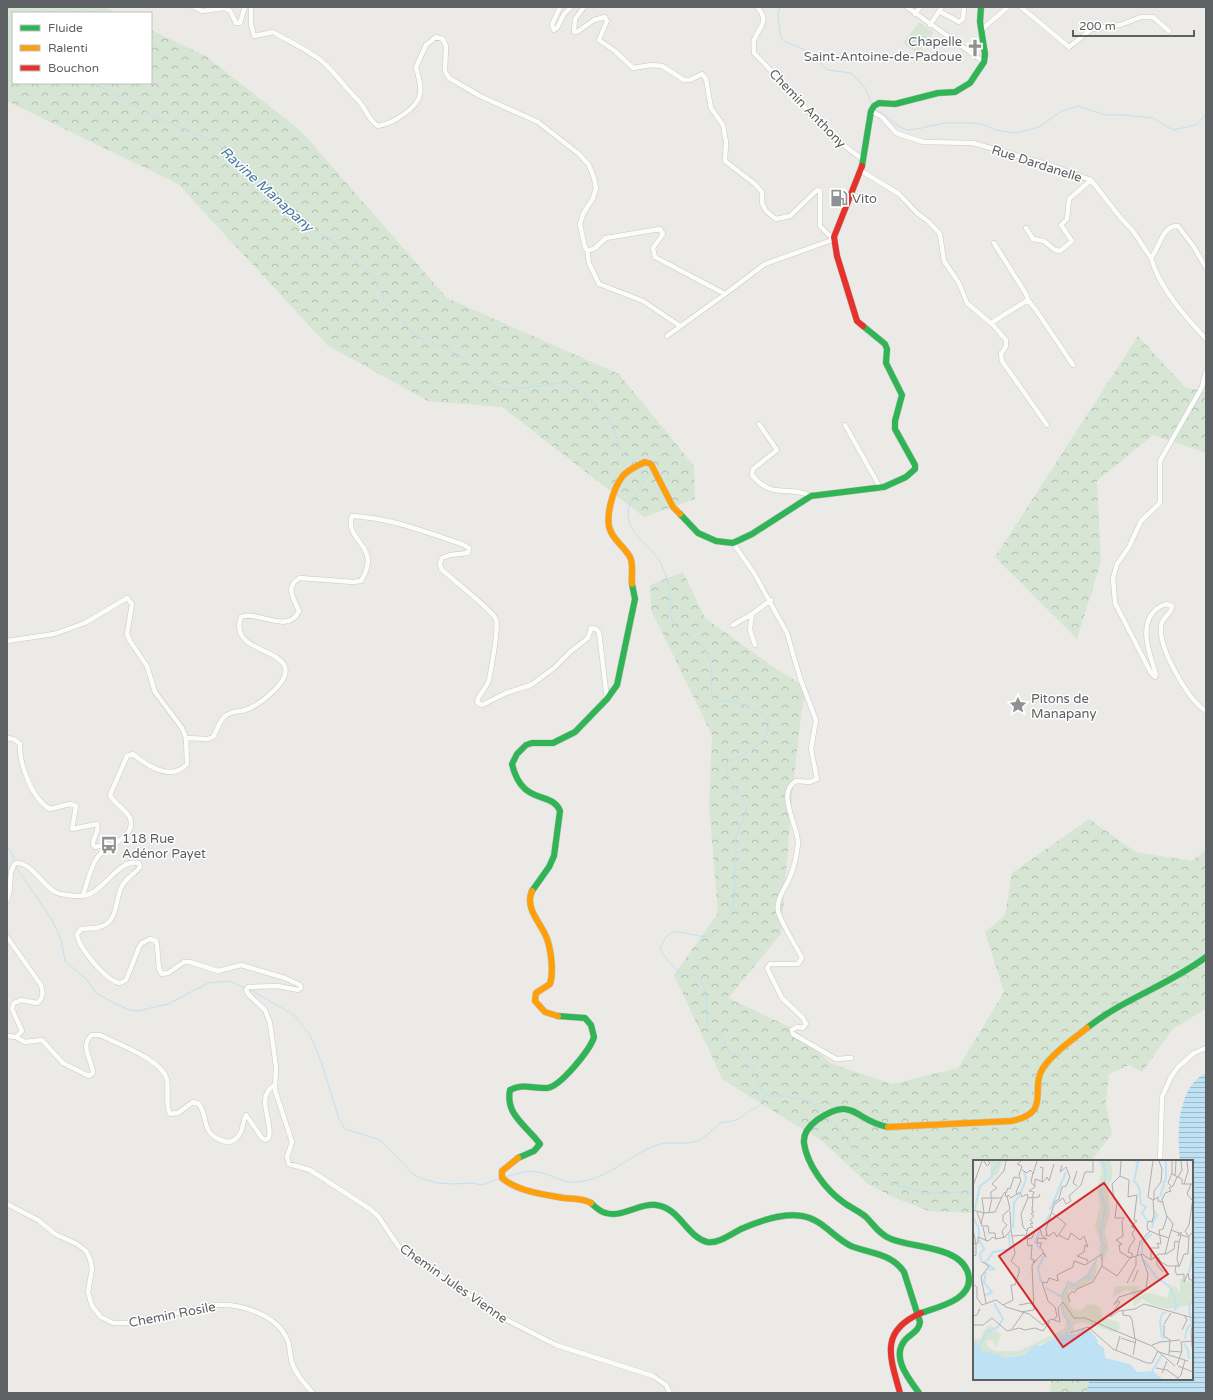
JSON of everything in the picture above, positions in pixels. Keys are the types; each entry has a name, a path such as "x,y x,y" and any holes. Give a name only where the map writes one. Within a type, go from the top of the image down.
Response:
{"main road":[{"path":"919,1393 906,1374 899,1352 904,1342 920,1327 918,1314 904,1272 896,1261 846,1244 817,1222 806,1217 787,1216 774,1218 748,1227 714,1242 706,1241 696,1235 671,1210 663,1206 648,1205 609,1214 603,1212 588,1201 561,1197 516,1187 502,1178 502,1171 507,1164 535,1150 540,1144 523,1128 515,1116 509,1098 510,1090 517,1085 541,1088 557,1085 591,1047 594,1035 591,1023 585,1018 561,1018 555,1016 540,1007 535,1001 536,993 550,984 553,974 546,936 531,908 530,895 552,862 555,851 560,811 557,805 550,799 537,797 525,790 516,775 512,764 517,754 526,745 532,743 553,743 570,735 607,699 618,680 635,591 632,581 632,562 611,533 607,522 617,488 622,477 633,468 645,462 651,464 669,502 689,525 706,537 733,542 752,534 811,496 882,489 906,477 915,469 915,465 895,429 894,421 902,396 902,391 886,363 887,349 885,344 857,321 837,256 834,238 864,160 871,111 874,106 879,103 895,104 960,90 975,77 984,62 985,54 981,30 981,7"},
{"path":"900,1393 891,1359 890,1345 898,1326 907,1319 955,1300 963,1295 970,1283 967,1268 964,1263 955,1256 890,1239 864,1216 839,1200 806,1155 804,1149 805,1135 809,1127 836,1108 849,1108 875,1125 889,1127 1011,1121 1026,1118 1035,1109 1040,1075 1044,1066 1054,1056 1079,1034 1108,1014 1190,970 1206,957"}],"street":[{"path":"194,7 202,11 225,8 230,11 236,23 240,23 245,7"},
{"path":"251,7 251,24 254,36 273,32 324,62 345,85 350,94 358,101 371,122 378,126 390,124 414,107 420,97 421,83 416,67 426,45 436,37 443,39 446,46 446,71 449,78 480,96 538,122 579,154 589,165 596,188 593,198 583,214 580,224 587,249 588,263 599,284 643,301 680,326"},
{"path":"560,7 552,25 554,30 557,28 564,14 571,7"},
{"path":"584,7 575,19 574,32 577,32 594,20 605,17 607,21 599,40 615,51 633,68 652,65 662,66 684,80 702,74 706,79 711,108 722,125 726,142 725,161 755,184 762,192 762,203 766,211 776,219 790,216 816,190 820,191 822,196 819,217 820,226 834,238 765,264 667,336"},
{"name":"Chemin Anthony","path":"757,7 762,17 763,25 755,39 754,53 800,104 845,147 864,160"},
{"path":"906,7 984,62"},
{"path":"915,14 920,7"},
{"path":"930,25 940,9 959,22 963,19 964,7"},
{"path":"981,30 1008,7"},
{"path":"1021,7 1069,46 1092,29 1120,25 1141,17 1153,17 1169,31"},
{"name":"Rue Dardanelle","path":"871,111 882,117 896,133 923,142 973,143 1050,165 1091,180 1133,231 1151,258 1154,269 1182,312 1206,339"},
{"path":"860,170 898,194 940,234 944,261 959,284 967,304 991,323 1006,340 1006,346 1001,357 1047,425"},
{"path":"1026,228 1033,239 1044,241 1055,250 1060,251 1072,241 1061,225 1067,219 1069,199 1091,180"},
{"path":"1151,258 1156,252 1166,229 1172,225 1178,226 1194,247 1206,268"},
{"path":"587,249 588,251 595,248 606,238 616,235 639,234 660,229 663,234 653,248 655,257 724,294"},
{"path":"994,244 1026,294 1028,300 1073,365"},
{"path":"991,323 1028,300"},
{"path":"1206,371 1202,387 1160,461 1160,503 1141,521 1129,547 1117,564 1113,578 1115,603 1151,673 1155,677 1156,674 1147,645 1147,627 1149,619 1155,608 1166,604 1172,606 1171,611 1163,618 1161,627 1164,645 1185,687 1194,701 1206,711"},
{"path":"759,424 777,450 753,469 752,475 772,491 804,493 811,496"},
{"path":"845,425 882,489"},
{"path":"186,738 208,739 213,737 224,716 246,710 264,700 284,678 285,668 281,661 274,655 261,651 249,644 242,633 239,623 241,617 248,614 271,621 292,620 299,611 291,592 291,586 294,581 300,578 353,582 360,581 368,568 368,556 352,530 350,522 352,516 368,517 400,523 462,544 469,548 468,554 450,555 442,558 440,563 441,569 489,611 496,619 496,634 488,682 478,696 478,702 482,705 506,693 531,684 554,668 588,638 591,628 599,632 607,699"},
{"path":"733,542 771,600 787,633 800,678 816,720 811,749 817,779 810,782 796,781 790,787 788,810 797,831 798,844 792,872 781,894 778,909 802,958 798,964 770,964 767,968 782,998 806,1024 803,1028 797,1027 792,1030 793,1034 836,1059 851,1058"},
{"path":"7,641 54,634 85,623 127,598 132,604 127,634 147,666 153,689 178,720 186,738 187,764 184,767 172,771 153,768 133,754 127,756 110,795 130,817 131,825 128,832 102,852 96,859 83,896 65,895 54,891 31,870 19,863 14,864 11,868 11,890 7,900"},
{"path":"733,625 752,614 771,600"},
{"path":"752,614 750,630 755,645"},
{"path":"7,738 14,739 20,744 22,766 35,792 46,806 50,809 70,804 76,806 72,829 97,824 98,830 93,845 95,847 107,844 111,846"},
{"name":"Chemin Jules Vienne","path":"83,896 93,893 119,869 136,863 140,864 138,869 127,878 121,887 115,912 110,920 99,928 81,929 77,934 81,945 94,962 117,983 126,980 139,947 142,943 150,939 156,941 159,969 162,974 168,974 184,962 190,962 218,972 241,965 286,978 300,985 301,988 298,990 278,986 253,986 248,987 246,990 248,994 265,1010 269,1018 276,1067 274,1085 292,1142 286,1157 289,1164 310,1170 370,1209 378,1216 399,1247 502,1317 560,1346 653,1376 666,1385 670,1393"},
{"path":"7,937 41,985 43,993 41,999 37,1003 20,1000 13,1004 13,1012 22,1028 20,1034 16,1037"},
{"path":"7,1036 16,1037 25,1042 42,1040 63,1063 89,1076 93,1073 87,1056 87,1040 92,1035 100,1034 154,1063 163,1070 167,1081 170,1114 178,1113 193,1102 199,1104 209,1132 214,1137 226,1142 238,1137 243,1130 246,1116 262,1138 266,1140 268,1138 269,1128 265,1100 266,1093 274,1085"},
{"path":"1160,1160 1162,1097 1171,1077 1178,1067 1194,1053 1206,1048"},
{"name":"Chemin Rosile","path":"7,1204 38,1220 55,1234 77,1244 86,1252 90,1259 92,1269 88,1292 90,1301 95,1312 101,1317 119,1324 214,1305 226,1304 248,1309 266,1318 279,1328 288,1342 294,1368 313,1393"}],"green space":[{"path":"7,7 104,7 115,12 12,12 12,84 152,84 152,30 206,56 301,131 447,298 619,374 694,466 695,499 644,517 502,407 428,401 327,345 178,184 7,101"},
{"path":"919,22 934,32 918,54 903,43"},
{"path":"1138,336 1185,387 1206,392 1206,453 1153,435 1097,481 1101,562 1077,639 995,557"},
{"path":"683,572 705,618 778,670 807,688 802,708 793,787 781,934 728,998 792,1028 830,1063 892,1084 958,1068 1004,992 985,932 1005,915 1012,873 1089,819 1136,852 1192,861 1206,850 1206,1009 1173,1029 1142,1072 1129,1065 1109,1074 1106,1103 1112,1134 1092,1160 973,1160 973,1213 929,1211 895,1198 868,1184 822,1141 723,1080 674,975 718,913 709,805 712,735 651,610 650,585"},
{"path":"1051,1380 1090,1380 1086,1393 1050,1393"}],"water":[{"path":"1206,1073 1206,1393 1086,1393 1090,1380 1193,1380 1193,1160 1180,1160 1179,1125 1184,1100 1189,1089 1196,1080"}],"waterway":[{"path":"780,7 778,14 779,26 781,37 784,41 805,50 828,70 851,73 865,88 871,102"},
{"name":"Ravine Manapany","path":"7,26 12,29"},
{"name":"Ravine Manapany","path":"96,84 161,120 203,136 232,153 267,186 286,208 311,229 328,238 343,249 361,267 372,274 385,300 416,336 461,356 497,388 509,390 561,383 572,385 583,391 613,427 620,448 624,454 636,464"},
{"path":"878,110 898,126 907,130 944,123 973,123 982,124 996,130 1015,133 1039,127 1062,111 1078,106 1106,115 1153,118 1173,130 1196,125 1206,115"},
{"name":"Ravine Manapany","path":"640,468 644,482 630,503 628,511 629,520 631,527 636,534 657,557 667,578 670,593 670,610 673,622 680,630 698,642 708,654 711,665 712,697 716,701 728,701 742,704 764,714 769,723 767,734 762,742 742,756 726,763 727,774 747,805 736,837 734,900 731,915 723,928 711,936 697,936 677,932 672,933 666,937 660,949 670,963 679,972 685,975 694,975 702,982 709,1028 722,1036 729,1052 740,1055 749,1062 762,1090 768,1096 786,1096 810,1102 823,1112"},
{"path":"7,848 11,852 15,861"},
{"path":"16,867 52,920 61,939 65,961 87,980 96,993 114,1003 130,1010 137,1011 168,1004 208,983 229,981 245,988"},
{"path":"249,989 294,1015 310,1035 321,1061 339,1119 345,1129 380,1140 414,1175 423,1179 438,1183 472,1183 483,1185 498,1179"},
{"path":"505,1177 529,1172 542,1173 567,1182 578,1182 598,1177 643,1152 663,1143 687,1143 697,1141 708,1134 720,1123 741,1118 749,1111 758,1107 765,1094"},
{"name":"Ravine Manapany","path":"828,1118 841,1130 852,1148 892,1183 924,1193 973,1192"}],"traffic: fast":[{"path":"862,166 871,111 874,106 879,103 895,104 938,93 955,92 970,83 984,62 985,54 980,22 981,7"},
{"path":"680,514 698,533 716,541 733,543 752,534 811,496 884,487 906,477 915,469 915,465 895,429 895,421 902,395 886,363 887,349 885,344 863,326"},
{"path":"532,891 549,867 554,856 560,811 551,801 537,796 523,787 517,778 512,764 517,754 526,745 532,743 553,743 575,732 607,699 617,685 635,599 632,584"},
{"path":"1087,1028 1116,1009 1177,976 1206,957"},
{"path":"518,1158 534,1151 540,1144 518,1120 514,1113 509,1099 510,1090 519,1087 547,1088 553,1086 567,1075 581,1059 594,1037 591,1025 585,1018 558,1016"},
{"path":"888,1127 877,1124 847,1109 839,1109 829,1113 811,1125 807,1130 804,1143 809,1160 824,1184 843,1202 866,1217 877,1230 891,1239 946,1253 956,1258 963,1264 968,1273 969,1282 961,1296 945,1305 921,1313"},
{"path":"591,1203 602,1212 612,1214 618,1214 650,1205 664,1207 677,1216 700,1239 707,1242 716,1242 741,1229 771,1218 794,1215 802,1216 816,1221 851,1246 880,1255 893,1261 904,1272 920,1322 917,1330 906,1339 900,1352 902,1367 919,1393"}],"traffic: slow":[{"path":"632,584 632,567 630,557 611,532 608,520 610,504 622,477 629,470 645,462 651,464 673,507 680,514"},
{"path":"532,891 530,897 531,908 547,939 552,966 550,984 536,993 535,1001 545,1012 558,1016"},
{"path":"888,1127 1011,1121 1024,1117 1032,1112 1036,1106 1038,1099 1039,1076 1047,1062 1087,1028"},
{"path":"518,1158 502,1171 502,1178 508,1182 531,1192 556,1197 581,1199 591,1203"}],"traffic: jam":[{"path":"862,166 834,237 837,256 857,321 863,326"},
{"path":"900,1393 891,1357 893,1337 899,1328 908,1320 921,1313"}],"place":[{"name":"Chapelle Saint-Antoine-de-Padoue","path":"975,48"},
{"name":"Vito","path":"839,198"},
{"name":"Pitons de Manapany","path":"1018,705"},
{"name":"118 Rue Adénor Payet","path":"109,845"}]}
